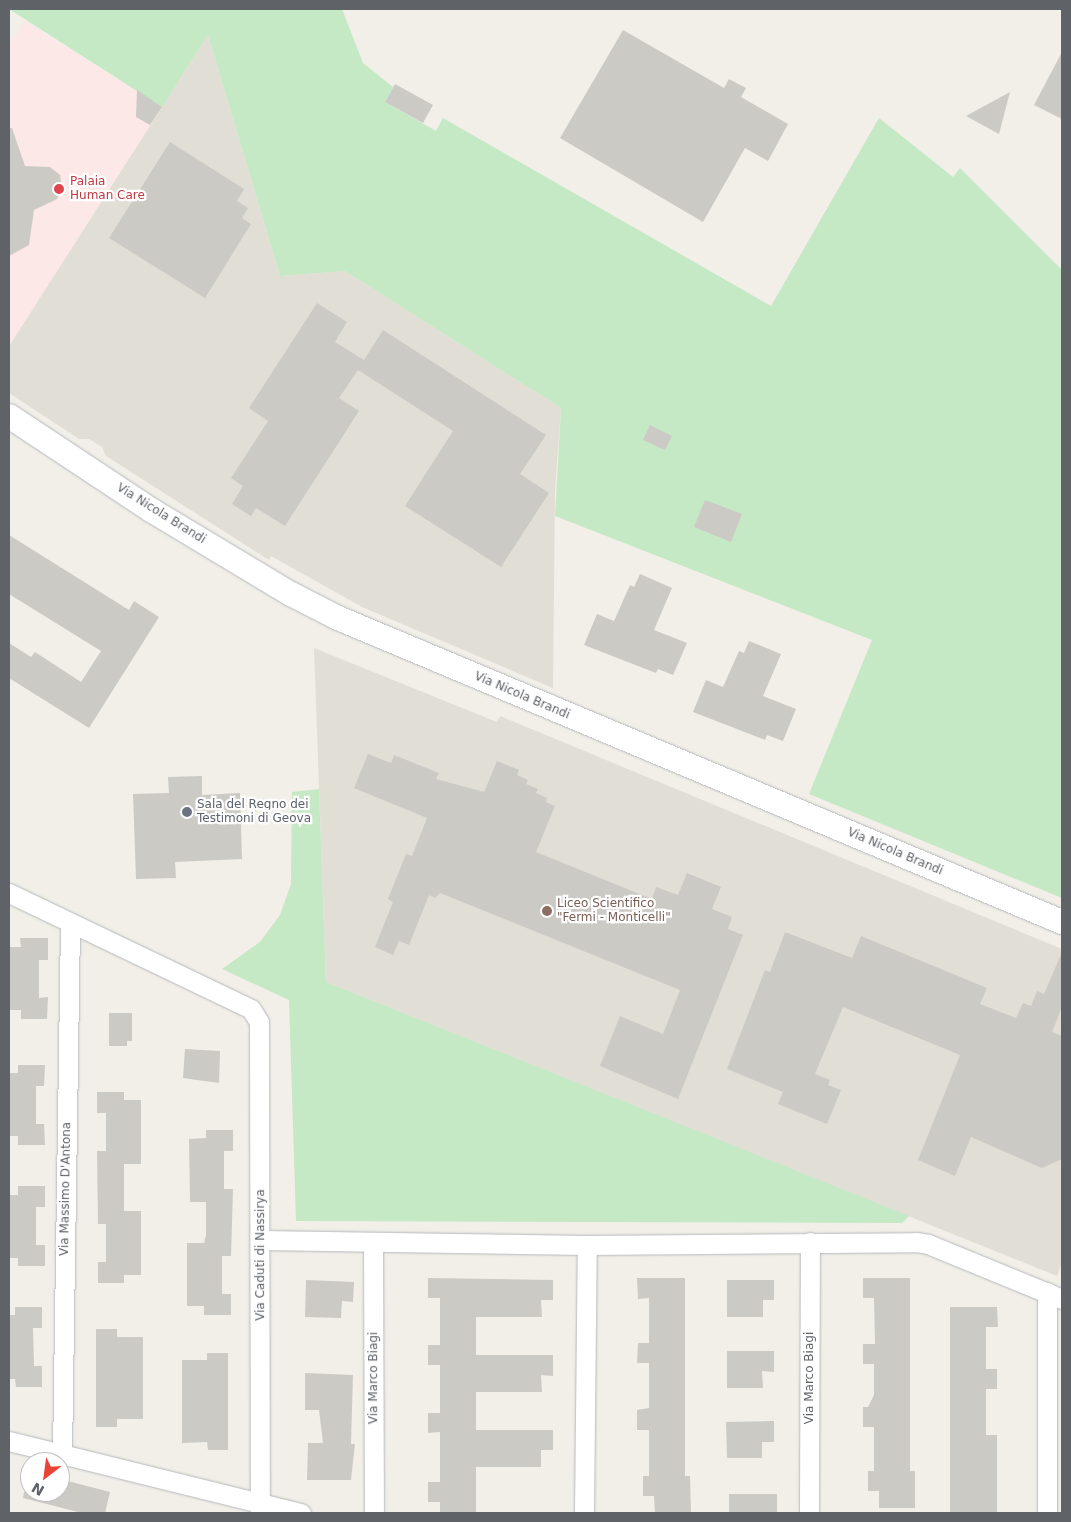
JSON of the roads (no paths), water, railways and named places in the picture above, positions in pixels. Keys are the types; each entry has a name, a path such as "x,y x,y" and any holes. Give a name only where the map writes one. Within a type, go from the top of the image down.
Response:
{"street":[{"name":"Via Nicola Brandi","path":"9,416 151,510 291,594 338,618 1062,922"},
{"path":"9,893 70,923"},
{"name":"Via Caduti di Nassirya","path":"70,923 251,1009 259,1022 261,1240 260,1508"},
{"name":"Via Massimo D'Antona","path":"62,1452 70,923"},
{"path":"261,1240 587,1246 810,1242 928,1244 1054,1295 1047,1513"},
{"name":"Via Marco Biagi","path":"373,1242 374,1513"},
{"name":"Via Marco Biagi","path":"809,1513 810,1242"},
{"path":"584,1513 587,1246"},
{"path":"9,1441 48,1452"},
{"path":"70,1458 260,1508 300,1513"}],"place":[{"name":"Palaia Human Care","path":"59,189"},
{"name":"Sala del Regno dei Testimoni di Geova","path":"187,812"},
{"name":"Liceo Scientifico \"Fermi - Monticelli\"","path":"547,911"}]}
